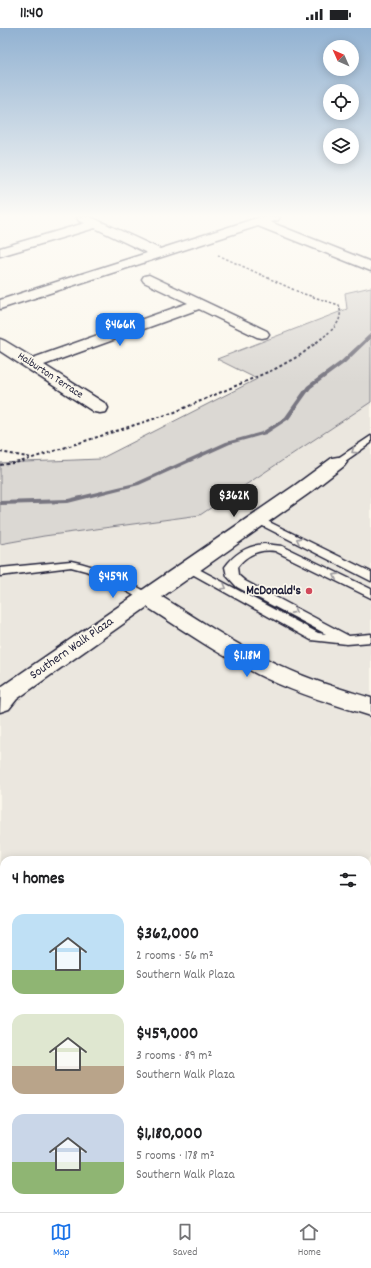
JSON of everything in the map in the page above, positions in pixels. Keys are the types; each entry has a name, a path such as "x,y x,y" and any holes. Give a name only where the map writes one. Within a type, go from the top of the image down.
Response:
{"street":[{"path":"0,306 103,272"},
{"path":"149,279 262,334"},
{"path":"32,364 199,304"},
{"name":"Halburton Terrace","path":"0,344 100,408"},
{"name":"Southern Walk Plaza","path":"0,703 10,693 301,490 338,462"},
{"path":"146,597 225,646 272,672 310,688 371,708"}],"lane":[{"path":"338,462 371,439"},
{"path":"258,520 371,576"},
{"path":"347,640 241,584 233,576 230,567 236,560 254,548 269,546 278,548 371,594"},
{"path":"0,572 71,564 89,568 109,576 146,597"},
{"path":"189,568 315,637 347,640 371,638"}],"path":[{"path":"0,465 20,462 175,412 277,368 302,354 336,327 340,321 342,313 340,305 301,292 255,272"},
{"path":"0,452 32,458"}],"shaded area":[{"path":"371,287 371,402 200,515 44,536 0,544 0,463 100,459 257,379 217,359 347,309 345,293"},
{"path":"371,402 371,856 0,856 0,544 44,536 200,515"}],"waterway":[{"path":"0,503 68,501 137,484 228,443 264,433 287,418 309,387 343,362 371,335"}],"place":[{"name":"McDonald's","path":"309,591"}]}
